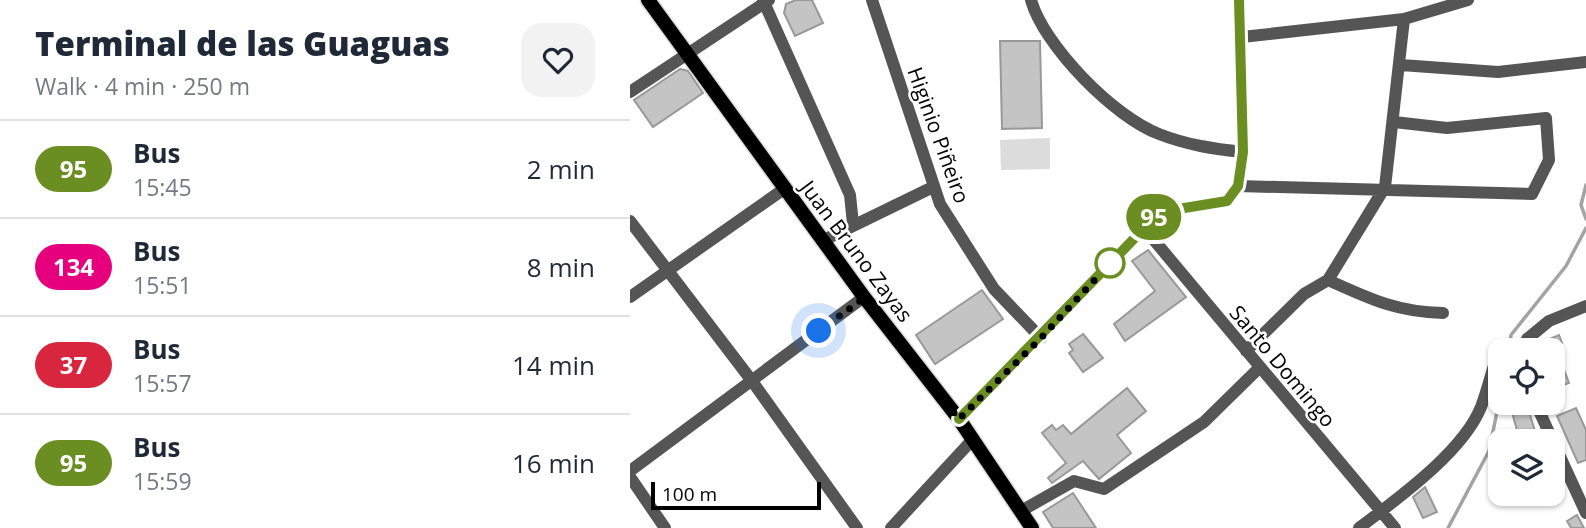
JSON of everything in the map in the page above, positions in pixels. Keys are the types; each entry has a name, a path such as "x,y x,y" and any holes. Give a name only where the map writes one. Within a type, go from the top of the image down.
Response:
{"main road":[{"name":"Juan Bruno Zayas","path":"648,0 864,298 959,419 1032,528"}],"street":[{"name":"Higinio Piñeiro","path":"872,0 940,204 994,289 1041,338"},
{"path":"1031,0 1036,18 1057,47 1110,103 1156,133 1198,147 1243,152"},
{"path":"959,419 1041,338 1160,212 1227,201 1238,186 1243,152 1239,0"},
{"path":"1242,37 1405,19 1449,3 1468,0"},
{"path":"630,92 765,1 850,195 853,223"},
{"path":"1246,351 1304,294 1328,281 1385,187 1405,19"},
{"path":"1401,65 1498,72 1586,62"},
{"path":"1238,186 1385,187 1532,194 1549,160 1546,118 1447,128 1394,122"},
{"path":"822,240 933,187"},
{"path":"630,297 784,189"},
{"path":"630,221 670,270 857,528"},
{"name":"Santo Domingo","path":"1143,227 1395,528"},
{"path":"1328,281 1387,307 1443,313"},
{"path":"630,471 864,298"},
{"path":"1533,338 1549,321 1586,306"},
{"path":"1021,511 1074,481 1104,489 1203,422 1260,367"},
{"path":"1359,528 1448,453 1469,429 1482,407 1488,387"},
{"path":"1541,415 1586,513"},
{"path":"891,528 972,439"},
{"path":"630,477 665,528"}],"shaded area":[{"path":"1050,138 1050,169 1001,170 1000,140"}],"building":[{"path":"796,0 812,0 823,23 795,36 784,13 786,4"},
{"path":"1000,41 1040,41 1042,128 1002,129"},
{"path":"680,69 688,71 703,93 653,127 634,100"},
{"path":"1148,250 1186,297 1125,341 1114,324 1155,291 1132,261"},
{"path":"982,290 1003,319 935,364 916,335"},
{"path":"1083,334 1103,358 1083,372 1069,353 1073,350 1069,344"},
{"path":"1127,388 1146,411 1117,435 1131,453 1099,479 1083,461 1052,483 1048,478 1066,463 1042,433 1052,425 1056,430 1063,425 1071,434"},
{"path":"1576,408 1586,430 1586,460 1578,463 1557,416 1565,415"},
{"path":"1513,415 1530,415 1534,429 1517,429"},
{"path":"1425,487 1437,512 1423,518 1413,497"},
{"path":"1073,493 1096,528 1053,528 1043,512"},
{"path":"1577,515 1584,528 1571,528 1567,521"}],"waterway":[{"path":"1586,185 1581,205 1586,219"},
{"path":"1511,338 1566,266 1586,228"},
{"path":"1448,528 1489,451 1496,415"}],"bus line":[{"name":"95","path":"959,419 1041,338 1160,212 1227,201 1238,186 1243,152 1239,0"}],"route":[{"path":"819,331 864,298 959,419 1041,338 1110,263"}]}
